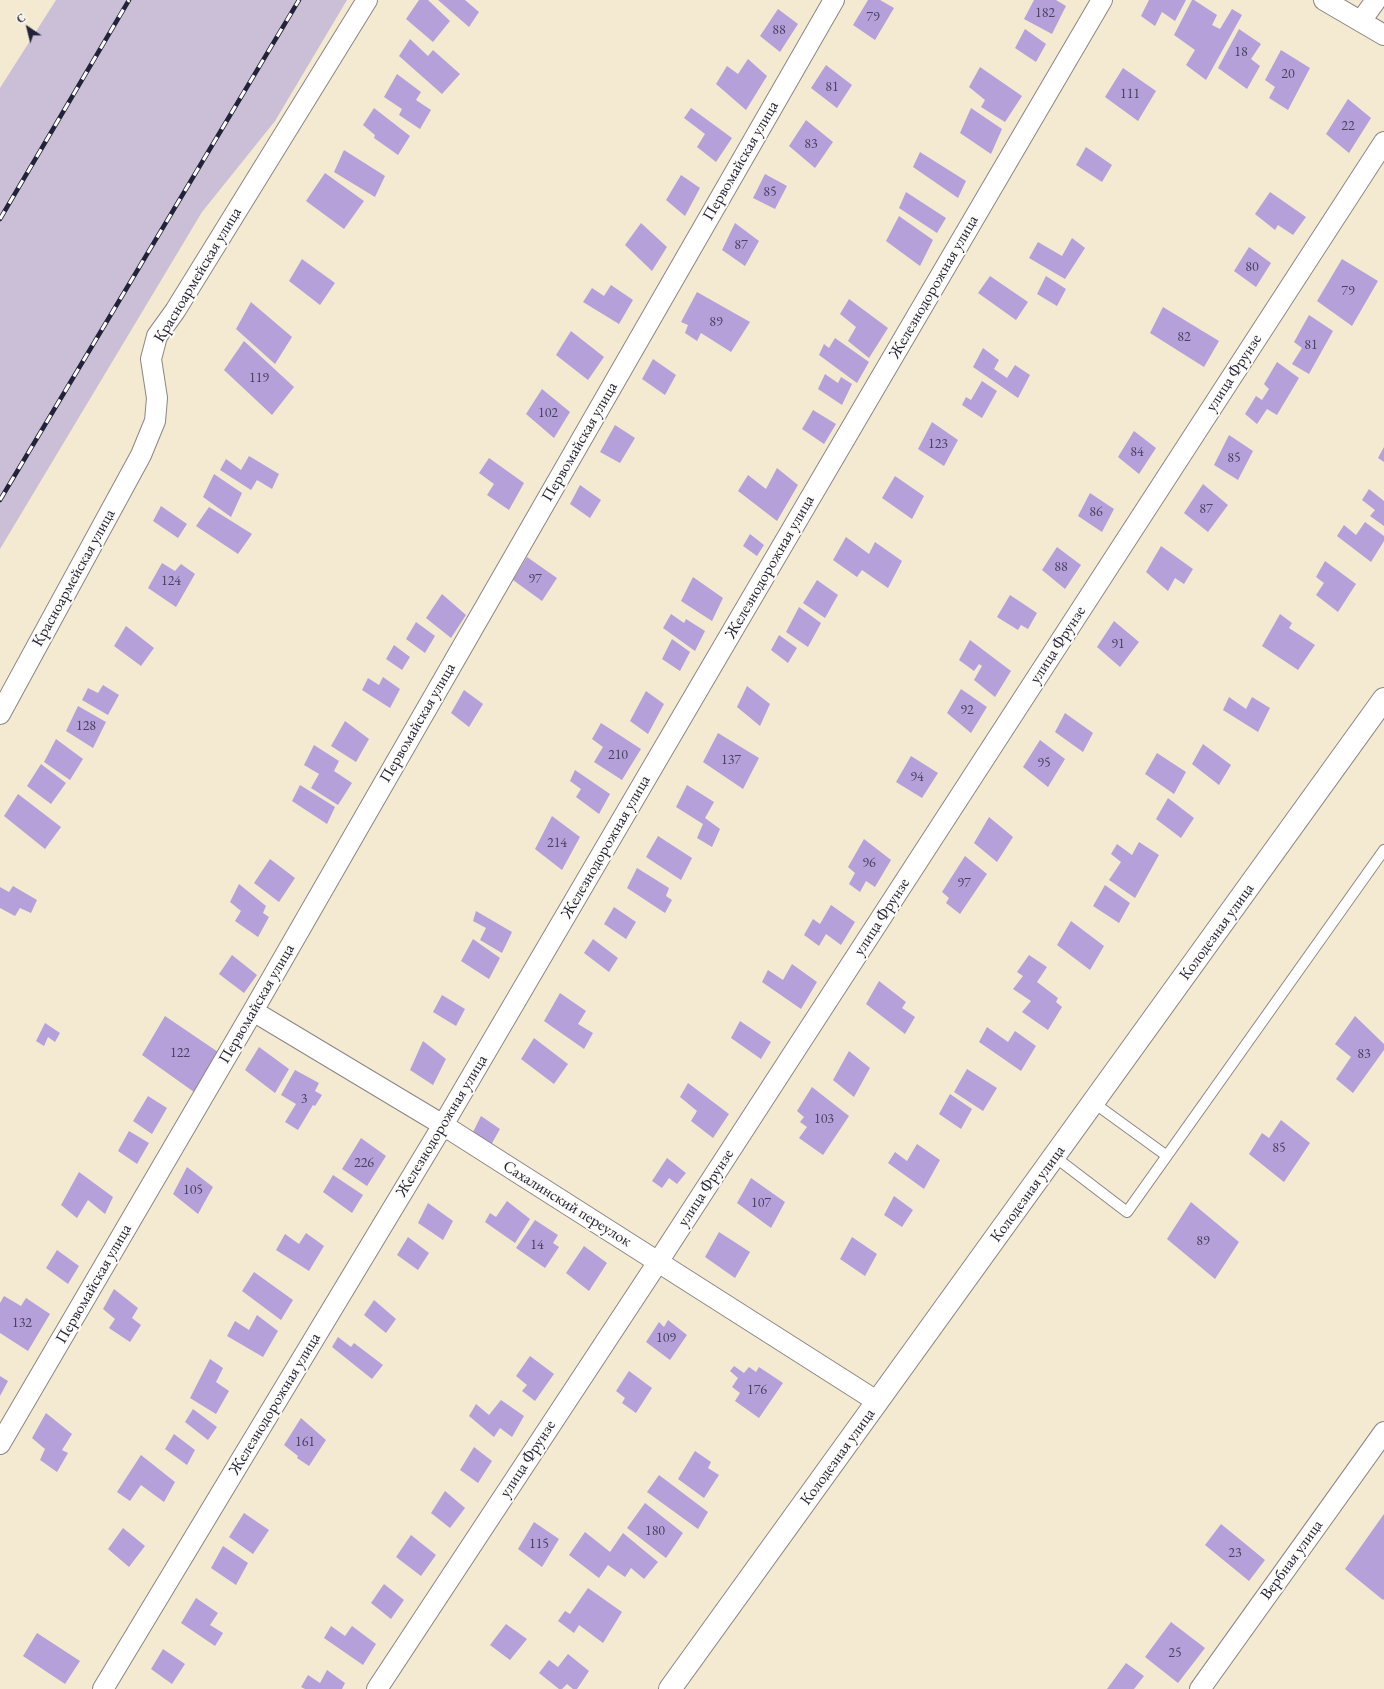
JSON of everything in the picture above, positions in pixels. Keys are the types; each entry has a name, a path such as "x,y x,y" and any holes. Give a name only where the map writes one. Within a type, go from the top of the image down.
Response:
{"main road":[{"name":"Колодезная улица","path":"670,1689 1384,699"}],"street":[{"name":"Красноармейская улица","path":"0,714 141,455 155,421 157,398 151,359 157,336 175,311 367,0"},
{"name":"Первомайская улица","path":"0,1444 253,1011 834,0"},
{"name":"Железнодорожная улица","path":"103,1689 443,1125 1102,0"},
{"path":"1324,0 1384,35"},
{"path":"1361,21 1376,0"},
{"name":"улица Фрунзе","path":"377,1689 658,1262 1384,142"},
{"name":"Сахалинский переулок","path":"253,1011 443,1125 878,1402"},
{"name":"Вербная улица","path":"1200,1689 1384,1432"}],"lane":[{"path":"1055,1157 1127,1212 1384,850"},
{"path":"1094,1103 1167,1156"}],"shaded area":[{"path":"56,0 347,0 275,121 202,212 0,549 0,88"}],"building":[{"path":"419,0 428,0 450,21 433,42 406,19"},
{"path":"438,0 465,0 479,12 469,27"},
{"path":"868,0 880,0 894,8 875,40 853,25"},
{"path":"1034,0 1056,0 1066,6 1052,34 1024,19"},
{"path":"1149,0 1186,0 1175,21 1162,12 1155,26 1141,16"},
{"path":"1192,0 1217,15 1212,25 1220,29 1232,9 1242,15 1206,80 1186,65 1195,50 1174,35"},
{"path":"778,9 798,24 780,52 760,36"},
{"path":"1025,29 1046,44 1036,62 1015,48"},
{"path":"1239,29 1261,44 1251,59 1260,66 1247,89 1218,68"},
{"path":"410,39 428,56 433,50 460,74 442,94 399,56"},
{"path":"1281,50 1310,68 1288,110 1269,98 1275,87 1265,80"},
{"path":"748,59 767,76 746,110 716,84 727,66 738,74"},
{"path":"826,65 852,85 837,108 811,88"},
{"path":"980,67 1022,96 1005,122 981,107 985,100 969,87"},
{"path":"1123,68 1156,91 1138,121 1105,97"},
{"path":"397,74 421,92 416,100 431,110 420,129 399,115 402,109 384,97"},
{"path":"1348,99 1371,118 1349,153 1326,134"},
{"path":"374,108 410,136 398,155 374,138 375,135 363,125"},
{"path":"691,108 732,138 716,162 697,147 705,134 684,118"},
{"path":"971,108 1002,129 991,154 960,133"},
{"path":"806,120 833,142 815,168 789,146"},
{"path":"1086,147 1112,165 1102,182 1076,165"},
{"path":"344,150 385,176 375,197 334,172"},
{"path":"920,152 966,181 958,198 913,167"},
{"path":"325,173 364,201 344,229 306,201"},
{"path":"765,174 787,186 775,209 753,198"},
{"path":"681,175 700,188 685,216 666,200"},
{"path":"906,192 946,218 937,233 899,208"},
{"path":"1270,192 1306,217 1293,235 1278,225 1275,230 1255,214"},
{"path":"899,216 933,240 920,266 886,241"},
{"path":"641,223 667,247 652,271 625,245"},
{"path":"735,223 759,241 745,266 722,250"},
{"path":"1072,238 1085,248 1065,279 1029,258 1038,242 1062,256"},
{"path":"1249,247 1271,263 1256,287 1234,271"},
{"path":"302,259 335,283 320,305 289,281"},
{"path":"1342,259 1378,281 1352,326 1317,301"},
{"path":"990,276 1028,302 1016,320 978,293"},
{"path":"1046,276 1066,289 1057,306 1037,294"},
{"path":"611,285 633,300 619,324 583,302 592,288 604,296"},
{"path":"697,292 750,322 731,352 701,333 697,341 685,333 688,325 681,322"},
{"path":"849,299 888,328 869,358 848,341 856,327 840,314"},
{"path":"251,302 292,337 275,364 236,329"},
{"path":"1163,307 1219,341 1204,367 1150,333"},
{"path":"1309,315 1333,331 1309,374 1292,364 1302,348 1294,342"},
{"path":"571,331 604,357 588,380 556,355"},
{"path":"835,338 869,362 857,383 819,355 824,344 829,348"},
{"path":"244,341 294,387 272,415 224,370"},
{"path":"983,348 999,360 994,369 1007,378 1015,365 1030,375 1018,398 973,367"},
{"path":"653,359 676,375 665,395 642,379"},
{"path":"1277,362 1299,378 1277,415 1267,409 1257,424 1245,414 1256,396 1262,400 1269,389 1264,384"},
{"path":"825,374 838,383 841,377 852,384 842,405 818,389"},
{"path":"982,381 997,391 982,418 962,405 966,397 971,400"},
{"path":"542,389 570,412 554,438 526,414"},
{"path":"813,410 836,424 824,444 802,429"},
{"path":"932,422 958,440 944,466 918,449"},
{"path":"615,425 635,438 620,463 600,452"},
{"path":"1134,431 1156,448 1139,474 1118,457"},
{"path":"1229,435 1253,451 1238,480 1214,465"},
{"path":"1384,447 1384,462 1378,458"},
{"path":"249,456 279,474 272,489 257,480 251,490 220,470 226,459 241,470"},
{"path":"489,458 524,483 509,510 487,495 494,484 479,473"},
{"path":"777,468 798,485 777,521 738,491 748,475 766,489"},
{"path":"214,474 242,493 231,517 203,497"},
{"path":"895,476 924,496 912,519 882,498"},
{"path":"1203,484 1228,505 1208,532 1184,513"},
{"path":"580,485 601,500 590,518 570,504"},
{"path":"1369,489 1384,501 1384,526 1370,516 1375,510 1362,500"},
{"path":"1090,493 1114,509 1102,532 1078,516"},
{"path":"161,506 187,524 178,538 153,521"},
{"path":"209,507 252,534 238,554 196,526"},
{"path":"1365,522 1384,536 1384,541 1371,562 1337,536 1344,525 1356,535"},
{"path":"750,534 764,545 757,556 743,546"},
{"path":"846,537 869,554 875,542 902,561 888,588 862,570 857,577 833,560"},
{"path":"1161,546 1193,569 1184,584 1175,578 1168,591 1146,572"},
{"path":"1057,547 1081,565 1065,589 1042,570"},
{"path":"527,557 557,578 542,601 513,580"},
{"path":"1325,561 1356,584 1338,612 1316,595 1324,583 1316,577"},
{"path":"162,563 175,571 181,564 195,574 176,607 148,588"},
{"path":"693,577 723,598 712,621 681,601"},
{"path":"817,580 838,595 825,618 803,603"},
{"path":"442,594 466,615 451,638 426,618"},
{"path":"1010,595 1037,613 1028,629 1021,625 1018,630 997,617"},
{"path":"799,607 821,623 808,647 786,632"},
{"path":"671,614 684,623 686,619 705,631 695,651 663,628"},
{"path":"1280,614 1292,623 1289,628 1315,645 1298,670 1262,646"},
{"path":"1114,621 1139,642 1120,667 1097,647"},
{"path":"416,622 435,636 425,653 406,639"},
{"path":"126,626 154,648 141,666 114,646"},
{"path":"779,635 797,648 788,663 771,650"},
{"path":"672,639 690,652 680,671 662,659"},
{"path":"970,640 1011,671 995,697 974,680 982,666 979,664 974,671 959,660"},
{"path":"394,645 410,657 402,670 386,659"},
{"path":"383,677 400,689 390,708 362,690 368,678 379,685"},
{"path":"103,685 119,695 108,715 82,700 88,688 98,693"},
{"path":"747,686 770,704 760,726 737,707"},
{"path":"961,689 987,707 971,733 947,713"},
{"path":"464,690 483,704 469,727 451,713"},
{"path":"646,691 664,704 648,734 630,721"},
{"path":"1229,697 1246,709 1252,697 1270,708 1258,732 1223,710"},
{"path":"78,706 106,722 93,748 66,731"},
{"path":"1065,713 1093,733 1083,752 1055,732"},
{"path":"345,721 369,739 356,762 331,746"},
{"path":"601,723 641,749 622,780 594,762 603,747 592,739"},
{"path":"718,733 759,758 743,789 703,762"},
{"path":"56,739 83,759 70,780 44,762"},
{"path":"1040,740 1065,759 1048,787 1023,767"},
{"path":"1203,744 1231,765 1219,785 1192,764"},
{"path":"314,745 339,761 334,771 352,783 338,805 311,788 319,774 304,765"},
{"path":"1157,753 1186,772 1174,794 1145,774"},
{"path":"911,756 938,773 922,798 896,782"},
{"path":"41,764 66,783 51,804 27,786"},
{"path":"575,770 610,794 599,814 576,797 581,789 570,781"},
{"path":"300,785 335,807 327,824 292,801"},
{"path":"687,785 714,802 705,818 720,829 712,847 697,838 703,824 676,807"},
{"path":"18,794 61,827 45,849 4,816"},
{"path":"1168,798 1194,818 1181,838 1156,819"},
{"path":"552,816 580,837 562,870 535,849"},
{"path":"989,817 1013,837 997,862 974,843"},
{"path":"658,836 692,858 681,880 646,857"},
{"path":"864,839 891,860 875,887 866,881 860,892 849,884 855,873 848,867"},
{"path":"1139,842 1159,855 1135,898 1109,880 1121,862 1111,854 1117,844 1132,855"},
{"path":"965,856 987,874 960,914 946,903 949,898 942,892"},
{"path":"270,859 295,878 279,902 254,883"},
{"path":"637,868 669,888 666,896 672,900 665,913 627,888"},
{"path":"239,884 266,906 263,913 269,917 258,937 235,921 241,911 230,902"},
{"path":"1105,885 1130,903 1119,923 1093,906"},
{"path":"13,886 37,900 31,913 20,908 15,916 0,908 0,887 9,892"},
{"path":"831,905 855,922 841,945 826,934 819,946 804,935 813,919 820,924"},
{"path":"614,907 636,922 626,939 604,924"},
{"path":"476,911 512,932 502,953 480,940 486,928 473,921"},
{"path":"1071,921 1104,946 1090,970 1057,945"},
{"path":"473,939 500,958 489,979 461,961"},
{"path":"593,939 618,958 609,972 584,953"},
{"path":"232,955 257,975 244,993 219,974"},
{"path":"1029,955 1047,967 1037,982 1058,998 1056,1002 1062,1007 1048,1030 1022,1012 1031,1001 1013,989 1023,976 1017,972"},
{"path":"792,964 817,982 801,1009 762,982 768,970 783,980"},
{"path":"879,981 906,1002 902,1008 915,1017 905,1034 866,1004"},
{"path":"560,993 586,1011 578,1024 593,1033 584,1049 544,1021"},
{"path":"442,995 465,1009 456,1026 433,1012"},
{"path":"165,1016 218,1052 194,1092 142,1055"},
{"path":"1355,1016 1384,1044 1384,1050 1353,1093 1336,1079 1351,1057 1335,1044"},
{"path":"740,1021 771,1042 761,1059 731,1038"},
{"path":"45,1023 60,1033 55,1042 48,1037 44,1046 36,1041"},
{"path":"987,1027 1008,1042 1015,1031 1036,1046 1021,1071 979,1042"},
{"path":"534,1038 568,1064 554,1084 521,1059"},
{"path":"423,1041 446,1059 433,1085 410,1070"},
{"path":"259,1047 289,1069 275,1093 245,1070"},
{"path":"849,1051 870,1068 854,1097 833,1080"},
{"path":"967,1069 997,1088 983,1111 954,1092"},
{"path":"295,1070 319,1083 315,1091 322,1095 315,1106 313,1105 298,1130 285,1122 296,1104 281,1095"},
{"path":"688,1083 729,1114 713,1138 691,1121 697,1111 680,1097"},
{"path":"812,1087 849,1116 823,1155 799,1138 807,1127 800,1122 804,1117 797,1111"},
{"path":"950,1094 972,1109 961,1129 939,1114"},
{"path":"148,1096 167,1108 152,1134 133,1121"},
{"path":"481,1116 500,1129 491,1145 473,1132"},
{"path":"1281,1120 1310,1143 1284,1182 1249,1154 1262,1133 1269,1138"},
{"path":"129,1131 149,1143 137,1164 118,1151"},
{"path":"361,1138 386,1156 367,1186 342,1169"},
{"path":"917,1144 940,1160 924,1189 888,1163 895,1152 907,1161"},
{"path":"667,1158 686,1173 677,1184 669,1178 662,1188 652,1181"},
{"path":"187,1167 213,1187 198,1214 173,1194"},
{"path":"79,1172 113,1197 105,1214 88,1200 77,1218 61,1205"},
{"path":"333,1175 363,1195 352,1213 323,1192"},
{"path":"751,1178 785,1202 771,1228 737,1203"},
{"path":"894,1196 913,1210 902,1227 884,1215"},
{"path":"507,1201 530,1219 515,1243 485,1222 490,1213 496,1217"},
{"path":"1191,1202 1239,1242 1215,1279 1167,1239"},
{"path":"428,1203 453,1221 443,1240 418,1223"},
{"path":"535,1220 558,1235 553,1243 559,1247 545,1268 516,1248"},
{"path":"719,1232 750,1252 735,1278 705,1257"},
{"path":"306,1233 324,1246 309,1271 276,1250 285,1234 299,1244"},
{"path":"408,1237 429,1253 418,1270 397,1255"},
{"path":"852,1237 877,1254 865,1276 840,1259"},
{"path":"584,1246 607,1263 589,1291 566,1273"},
{"path":"57,1250 79,1266 68,1284 46,1268"},
{"path":"254,1272 293,1300 281,1320 242,1291"},
{"path":"114,1289 138,1308 132,1318 141,1325 130,1342 109,1328 115,1319 103,1309"},
{"path":"4,1296 21,1306 26,1298 50,1314 28,1351 0,1333 0,1303"},
{"path":"374,1300 396,1319 386,1333 364,1315"},
{"path":"257,1315 278,1331 263,1357 227,1336 235,1321 249,1330"},
{"path":"668,1320 687,1335 670,1360 646,1342 659,1322 664,1327"},
{"path":"338,1337 351,1347 354,1343 383,1365 372,1379 332,1347"},
{"path":"530,1356 554,1374 535,1401 522,1391 527,1385 516,1376"},
{"path":"210,1359 223,1368 216,1382 229,1391 216,1414 190,1398"},
{"path":"734,1366 744,1373 749,1367 756,1372 759,1367 783,1383 759,1418 735,1401 740,1393 732,1387 738,1378 730,1371"},
{"path":"629,1371 652,1388 636,1413 622,1403 625,1398 616,1391"},
{"path":"0,1376 8,1381 0,1396"},
{"path":"501,1400 524,1416 512,1437 500,1428 494,1437 469,1416 476,1404 489,1415"},
{"path":"193,1409 217,1427 208,1440 185,1422"},
{"path":"46,1413 72,1434 62,1450 68,1453 57,1472 40,1460 45,1449 32,1438"},
{"path":"301,1418 326,1440 309,1466 297,1458 298,1456 284,1445"},
{"path":"174,1434 195,1450 187,1465 165,1449"},
{"path":"474,1447 492,1461 478,1483 460,1470"},
{"path":"695,1451 711,1462 708,1468 719,1475 704,1498 678,1479"},
{"path":"141,1455 175,1482 164,1502 141,1485 130,1501 117,1492"},
{"path":"659,1475 708,1512 698,1529 647,1492"},
{"path":"445,1491 465,1508 450,1528 431,1513"},
{"path":"645,1503 683,1533 666,1558 627,1528"},
{"path":"244,1513 269,1530 253,1554 229,1537"},
{"path":"1384,1514 1384,1599 1383,1600 1345,1569"},
{"path":"534,1522 559,1539 542,1567 518,1549"},
{"path":"1221,1524 1265,1560 1249,1581 1205,1545"},
{"path":"123,1528 145,1546 129,1567 108,1549"},
{"path":"585,1532 610,1552 623,1533 658,1562 644,1579 631,1568 625,1577 608,1565 599,1578 569,1555"},
{"path":"411,1535 436,1555 421,1576 396,1557"},
{"path":"223,1546 248,1563 236,1585 211,1568"},
{"path":"384,1584 404,1600 391,1619 371,1603"},
{"path":"588,1588 622,1612 603,1643 579,1625 574,1633 558,1621 565,1611 570,1614"},
{"path":"196,1598 218,1613 210,1625 223,1633 215,1646 181,1623"},
{"path":"1171,1622 1205,1648 1178,1683 1145,1657"},
{"path":"506,1624 527,1639 510,1660 490,1645"},
{"path":"331,1626 345,1636 352,1626 376,1644 363,1665 324,1638"},
{"path":"37,1633 80,1661 65,1684 23,1656"},
{"path":"163,1649 185,1664 172,1684 151,1669"},
{"path":"568,1654 589,1671 577,1689 573,1689 567,1684 562,1689 559,1689 539,1673 549,1660 558,1667"},
{"path":"1126,1663 1144,1676 1134,1689 1107,1689"},
{"path":"327,1670 345,1683 342,1689 305,1689 301,1687 308,1675 320,1683"}],"railway":[{"path":"0,219 129,0"},
{"path":"0,500 299,0"}]}
